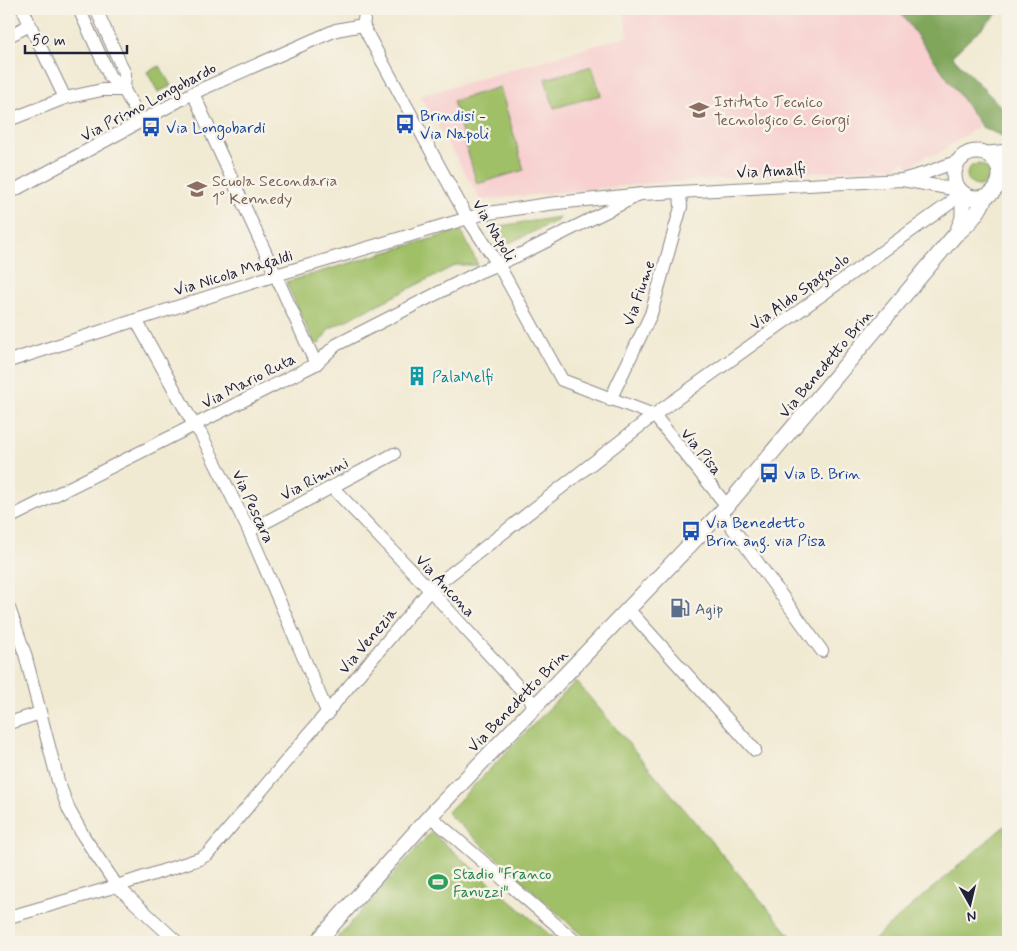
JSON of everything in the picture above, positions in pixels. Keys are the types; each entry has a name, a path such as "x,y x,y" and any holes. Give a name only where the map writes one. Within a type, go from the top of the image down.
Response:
{"street":[{"path":"23,9 65,98"},
{"path":"79,9 110,77 124,90 142,122"},
{"path":"96,9 125,74 124,90"},
{"path":"363,25 366,9"},
{"path":"9,36 30,25"},
{"name":"Via Primo Longobardo","path":"9,194 142,122 193,92 336,30 363,25"},
{"name":"Via Napoli","path":"363,25 468,219 498,264 562,380 610,400 654,415"},
{"path":"10,115 65,98 102,90 124,90"},
{"path":"193,92 316,364"},
{"path":"958,161 964,155 972,152 989,154 1008,152"},
{"name":"Via Benedetto Brin","path":"317,942 430,816 724,509 955,235 967,225 981,207 985,197 996,189 1004,179 998,164 989,154"},
{"name":"Via Amalfi","path":"902,180 958,161"},
{"name":"Via Benedetto Brin","path":"955,235 963,218 961,192 953,176 958,161"},
{"name":"Via Amalfi","path":"468,219 482,214 548,204 642,194 902,180 961,192"},
{"path":"932,185 940,197 941,209"},
{"name":"Via Fiume","path":"610,400 651,314 681,208 680,192"},
{"path":"961,192 973,198 985,197"},
{"name":"Via Aldo Spagnolo","path":"654,415 950,203 961,192"},
{"name":"Via Amalfi","path":"498,264 642,194"},
{"name":"Via Nicola Magaldi","path":"9,361 276,276 468,219"},
{"name":"Via Mario Ruta","path":"9,518 316,364 336,345 498,264"},
{"name":"Via Pescara","path":"136,320 194,425 201,434 249,531 328,714"},
{"name":"Via Pisa","path":"654,415 724,509"},
{"name":"Via Venezia","path":"9,917 117,886 199,859 208,854 328,714 430,590 654,415"},
{"name":"Via Rimini","path":"249,531 394,454"},
{"name":"Via Ancona","path":"332,488 430,590 536,706"},
{"path":"724,509 822,651"},
{"path":"9,608 25,654 58,781 69,810 84,837 117,886 177,942"},
{"path":"628,609 755,750"},
{"path":"9,723 40,713"},
{"path":"430,816 576,942"}],"shaded area":[{"name":"Istituto Tecnico Tecnologico G. Giorgi","path":"623,9 898,9 980,125 936,155 931,156 928,154 909,167 904,161 894,167 655,183 481,200 420,96 628,36"}],"green space":[{"path":"898,9 1002,9 952,56 1008,114 1008,139 982,127"},
{"path":"160,66 171,86 158,92 147,72"},
{"path":"592,66 601,95 554,108 545,79"},
{"path":"500,87 524,170 477,184 453,101"},
{"path":"978,164 986,167 989,175 986,183 978,186 970,183 967,175 970,167"},
{"path":"560,217 559,220 509,243 505,242 497,229 499,226"},
{"path":"461,230 478,265 456,265 329,329 319,344 314,343 286,282"},
{"path":"576,681 796,942 589,942 447,813"},
{"path":"1008,823 1008,942 870,942"},
{"name":"Stadio \"Franco Fanuzzi\"","path":"431,832 558,942 334,942"}],"place":[{"name":"Istituto Tecnico Tecnologico G. Giorgi","path":"699,110"},
{"name":"Brindisi - Via Napoli","path":"405,124"},
{"name":"Via Longobardi","path":"151,127"},
{"name":"Scuola Secondaria 1° Kennedy","path":"197,189"},
{"name":"PalaMelfi","path":"417,376"},
{"name":"Via B. Brin","path":"769,473"},
{"name":"Via Benedetto Brin ang. via Pisa","path":"691,531"},
{"name":"Agip","path":"680,608"},
{"name":"Stadio \"Franco Fanuzzi\"","path":"438,882"}]}
